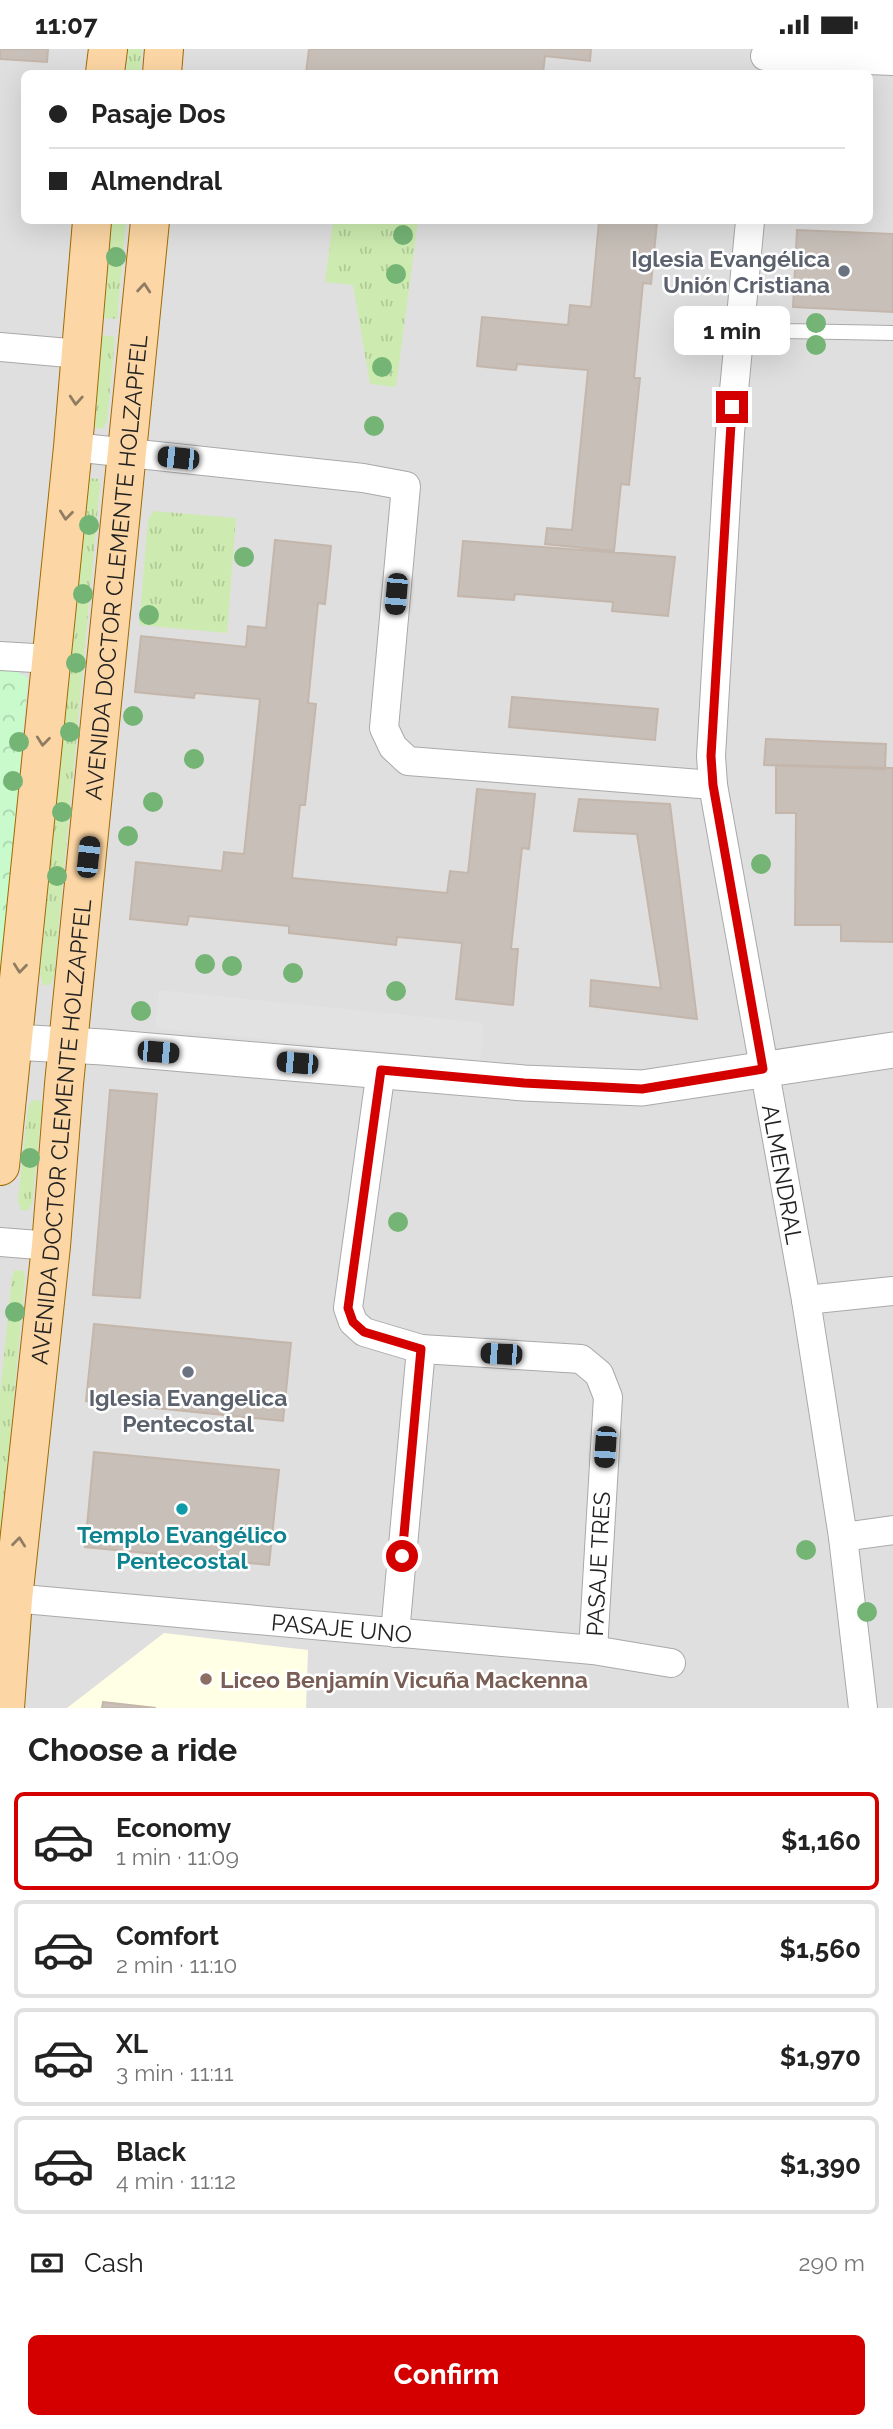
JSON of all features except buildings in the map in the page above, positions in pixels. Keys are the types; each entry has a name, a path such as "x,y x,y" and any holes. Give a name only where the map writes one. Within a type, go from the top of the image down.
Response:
{"main road":[{"path":"105,70 108,49"},
{"path":"162,70 164,49"},
{"path":"0,1166 73,447 92,224"},
{"name":"AVENIDA DOCTOR CLEMENTE HOLZAPFEL","path":"5,1708 7,1598 51,1246 64,1084 70,1046 149,224"}],"street":[{"path":"765,59 893,61"},
{"name":"ALMENDRAL","path":"750,224 730,433 711,756 713,785 806,1300 843,1537 863,1708"},
{"path":"0,347 80,354"},
{"path":"73,447 363,478 406,486 384,728 393,747 408,761 713,785"},
{"path":"0,656 51,659"},
{"path":"13,1042 524,1083 642,1089 893,1050"},
{"name":"PASAJE TRES","path":"381,1070 348,1308 353,1322 364,1332 421,1349 581,1359 599,1374 608,1397 593,1650"},
{"path":"0,1242 51,1246"},
{"path":"806,1300 893,1291"},
{"path":"395,1633 421,1349"},
{"path":"843,1537 893,1530"},
{"name":"PASAJE UNO","path":"7,1598 593,1650 671,1663"}],"lane":[{"path":"740,327 785,331 893,333"}],"shaded area":[{"path":"0,49 893,49 893,1708 0,1708"},
{"path":"159,990 484,1023 480,1061 155,1028"},
{"name":"Liceo Benjamín Vicuña Mackenna","path":"164,1633 308,1650 306,1708 67,1708"}],"green space":[{"path":"128,49 142,49 140,70 126,70"},
{"path":"111,224 126,224 117,319 102,318"},
{"path":"333,224 418,224 396,387 370,384 353,285 325,282"},
{"path":"102,335 115,337 107,421 103,429 96,428 93,424"},
{"path":"90,478 99,479 100,486 54,977 50,985 43,985 40,974 86,485"},
{"path":"153,511 236,518 227,633 139,625 148,520"},
{"path":"0,668 14,669 28,678 0,993"},
{"path":"32,1100 41,1101 42,1108 32,1203 28,1211 21,1210 18,1200 28,1107"},
{"path":"15,1270 24,1271 25,1278 0,1546 0,1395 12,1276"}],"place":[{"name":"Iglesia Evangélica Unión Cristiana","path":"844,271"},
{"name":"Iglesia Evangelica Pentecostal","path":"188,1372"},
{"name":"Templo Evangélico Pentecostal","path":"182,1509"},
{"name":"Liceo Benjamín Vicuña Mackenna","path":"206,1679"}],"route":[{"path":"402,1556 421,1349 364,1332 353,1322 348,1308 381,1070 524,1083 642,1089 763,1069 713,785 711,756 732,407"}]}
